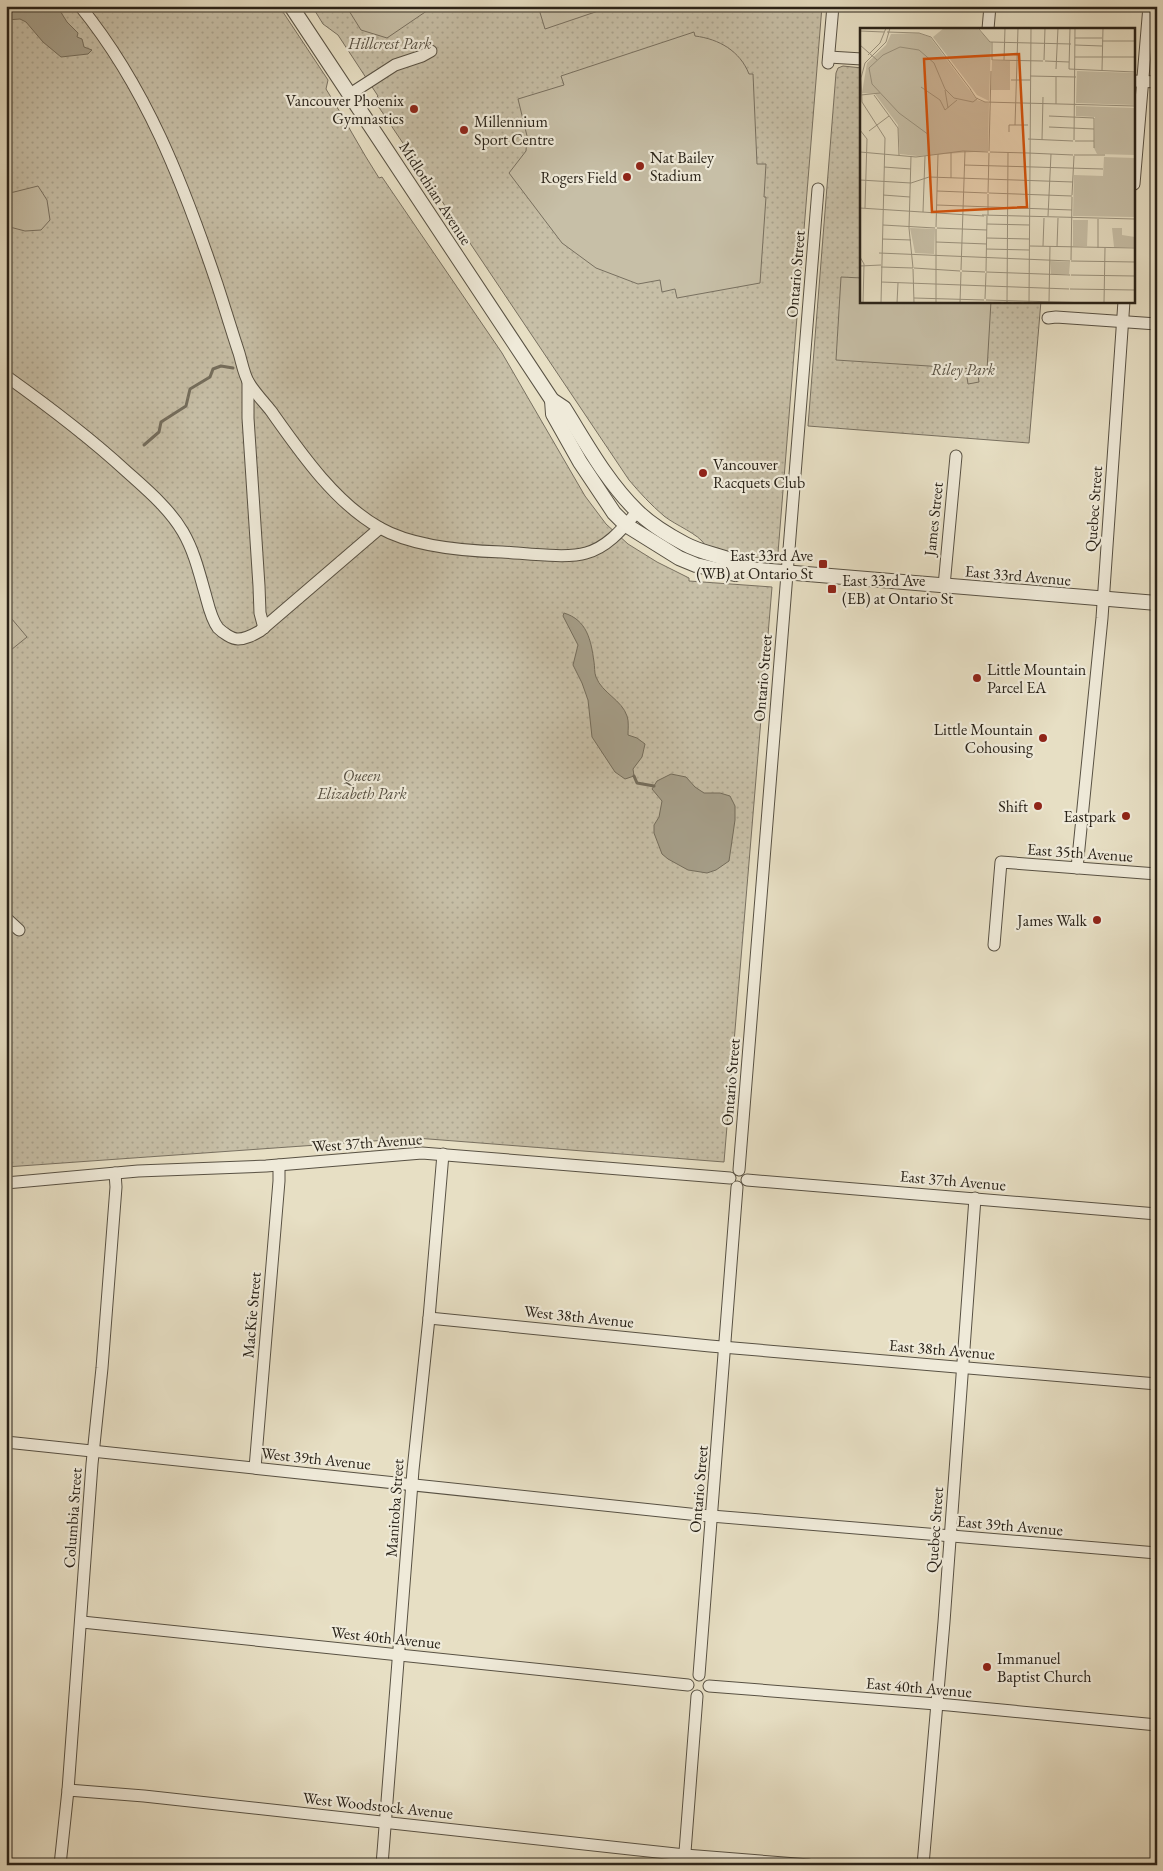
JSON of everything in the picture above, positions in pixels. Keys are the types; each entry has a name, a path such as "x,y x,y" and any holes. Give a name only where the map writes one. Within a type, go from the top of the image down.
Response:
{"street":[{"path":"80,6 95,24 122,64 147,107 165,145 181,182 205,248 248,382 248,418 260,613 264,628"},
{"name":"Midlothian Avenue","path":"291,6 552,400 564,408 617,489 638,512 662,531 708,554 738,562 748,570"},
{"path":"833,6 829,60 860,59"},
{"path":"988,28 990,6"},
{"path":"1136,143 1139,81 1149,6"},
{"path":"350,94 395,64 422,56 431,51"},
{"path":"1139,81 1157,82"},
{"name":"Ontario Street","path":"739,1170 818,189"},
{"name":"Quebec Street","path":"1077,868 1103,599 1124,302"},
{"path":"1048,318 1157,324"},
{"path":"6,376 52,408 93,441 170,514 188,540 210,613 218,628 229,636 238,639 248,637 264,628 380,528"},
{"path":"248,382 308,461 350,505 380,528 394,534 442,547 476,551 570,556 588,553 599,547 619,533 638,512"},
{"name":"Midlothian Avenue","path":"552,400 553,414 580,462 614,513 626,525 678,558 696,565 735,574 748,570"},
{"name":"James Street","path":"944,586 956,456"},
{"name":"East 33rd Avenue","path":"748,570 1157,604"},
{"name":"East 35th Avenue","path":"994,945 1001,862 1157,874"},
{"path":"6,918 19,930"},
{"name":"West 37th Avenue","path":"6,1183 115,1173 200,1167 279,1165 363,1156 422,1153 730,1178"},
{"name":"Manitoba Street","path":"382,1865 412,1484 443,1154"},
{"name":"MacKie Street","path":"255,1468 279,1165"},
{"path":"739,1170 745,1173 747,1180 744,1185 738,1187 732,1184 730,1178 732,1172 739,1170"},
{"name":"Columbia Street","path":"60,1865 82,1622 93,1451 102,1368 116,1187 115,1173"},
{"name":"East 37th Avenue","path":"747,1180 1157,1214"},
{"name":"Ontario Street","path":"699,1674 738,1187"},
{"name":"Quebec Street","path":"923,1865 975,1198"},
{"name":"West 38th Avenue","path":"429,1318 725,1347"},
{"name":"East 38th Avenue","path":"725,1347 1157,1384"},
{"name":"West 39th Avenue","path":"6,1442 712,1516"},
{"name":"East 39th Avenue","path":"712,1516 1157,1553"},
{"name":"West 40th Avenue","path":"82,1622 688,1685"},
{"path":"699,1674 707,1680 709,1686 705,1693 697,1696 690,1692 688,1685 691,1677 699,1674"},
{"name":"East 40th Avenue","path":"709,1686 936,1704 1157,1725"},
{"path":"685,1860 697,1696"},
{"name":"West Woodstock Avenue","path":"68,1790 144,1796 385,1822 685,1860 809,1865"}],"green space":[{"name":"Queen Elizabeth Park","path":"6,6 279,6 328,80 326,89 372,167 379,178 382,177 502,353 585,496 606,524 628,544 657,562 689,578 689,581 772,587 724,1162 416,1138 6,1167"},
{"name":"Hillcrest Park","path":"312,6 822,6 778,553 775,558 770,560 735,554 705,545 698,537 664,516 629,480 374,100 378,96 338,35 323,24"},
{"path":"346,6 434,6 387,38 361,30"},
{"path":"538,6 613,6 545,29"},
{"name":"Nat Bailey Stadium","path":"694,32 695,36 712,40 728,48 740,59 749,74 753,74 757,164 766,164 764,197 766,197 760,283 677,298 675,289 662,292 660,280 638,284 596,268 562,243 509,173 526,151 527,136 518,99 564,85 561,76"},
{"name":"Riley Park","path":"843,66 860,68 860,302 1041,302 1029,443 808,426 836,73 838,68"},
{"path":"38,186 47,200 50,220 41,230 25,231 6,226 6,191 10,193"},
{"path":"841,277 860,278 860,302 991,302 987,370 977,369 979,382 968,384 966,371 975,369 836,360"},
{"path":"6,612 27,637 6,654"}],"shaded area":[{"path":"6,6 57,6 67,22 78,33 77,37 82,39 84,47 92,50 88,54 61,57 43,42 26,22 20,19 6,20"},
{"path":"564,613 572,616 583,626 591,646 596,677 603,688 624,710 628,720 628,735 637,738 645,744 642,757 633,769 634,776 625,779 615,772 592,737 588,700 573,665 578,645 563,616"},
{"path":"671,774 686,777 704,793 720,793 730,796 735,806 735,820 729,861 716,870 707,873 688,870 662,854 654,833 654,825 659,817 662,801 652,789 657,781"}],"waterway":[{"path":"144,445 159,432 161,422 186,406 190,389 210,377 213,369 221,366 233,368"},
{"path":"634,776 637,783 654,786"}],"place":[{"name":"Vancouver Phoenix Gymnastics","path":"414,109"},
{"name":"Millennium Sport Centre","path":"464,130"},
{"name":"Nat Bailey Stadium","path":"640,166"},
{"name":"Rogers Field","path":"627,177"},
{"name":"Vancouver Racquets Club","path":"703,473"},
{"name":"East 33rd Ave (WB) at Ontario St","path":"823,564"},
{"name":"East 33rd Ave (EB) at Ontario St","path":"832,589"},
{"name":"Little Mountain Parcel EA","path":"977,678"},
{"name":"Little Mountain Cohousing","path":"1043,738"},
{"name":"Shift","path":"1038,806"},
{"name":"Eastpark","path":"1126,816"},
{"name":"James Walk","path":"1097,920"},
{"name":"Immanuel Baptist Church","path":"987,1667"}]}
